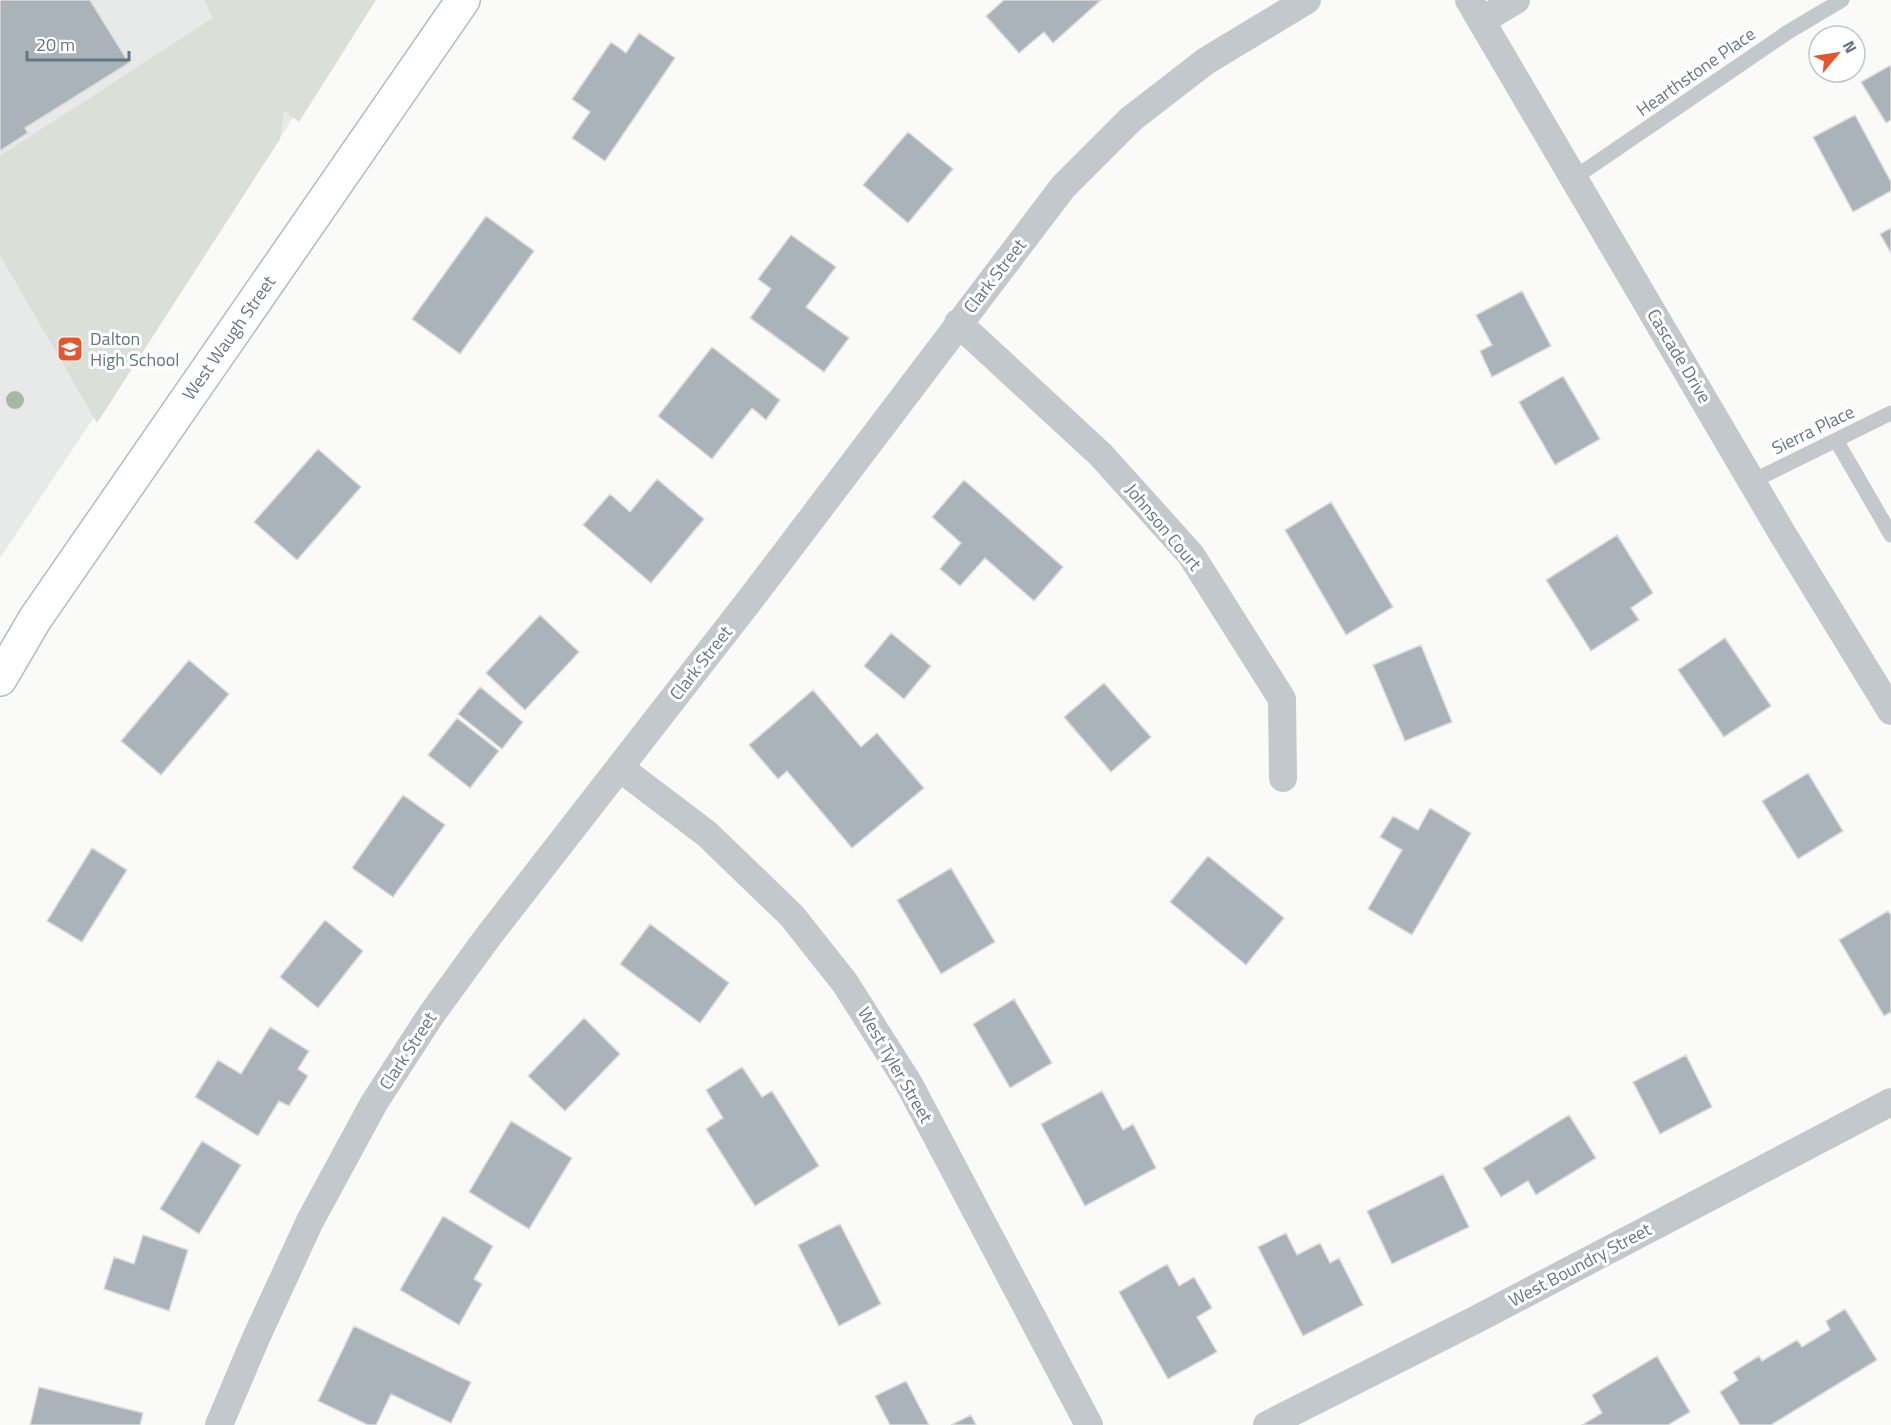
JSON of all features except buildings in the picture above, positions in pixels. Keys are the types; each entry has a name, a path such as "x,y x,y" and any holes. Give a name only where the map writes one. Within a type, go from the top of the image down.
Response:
{"street":[{"name":"West Waugh Street","path":"0,679 41,610 463,0"},
{"name":"Clark Street","path":"219,1425 310,1221 374,1103 431,1015 487,938 620,768 1063,188 1131,119 1206,61 1306,0"},
{"path":"1475,11 1516,0"},
{"name":"Cascade Drive","path":"1475,11 1891,711"},
{"name":"Johnson Court","path":"958,323 1101,455 1191,555 1282,699 1283,778"},
{"name":"West Tyler Street","path":"620,768 716,842 792,916 845,983 909,1084 1089,1425"},
{"name":"West Boundry Street","path":"1267,1425 1477,1319 1891,1102"}],"lane":[{"name":"Hearthstone Place","path":"1574,178 1788,32 1842,0"},
{"name":"Sierra Place","path":"1753,481 1891,414"},
{"path":"1836,440 1891,535"}],"shaded area":[{"name":"Dalton High School","path":"0,0 366,0 288,126 0,558"},
{"name":"Dalton High School","path":"204,0 376,0 299,122 284,110 280,139 97,423 0,255 0,156 213,18"}],"place":[{"name":"Dalton High School","path":"70,349"}]}
